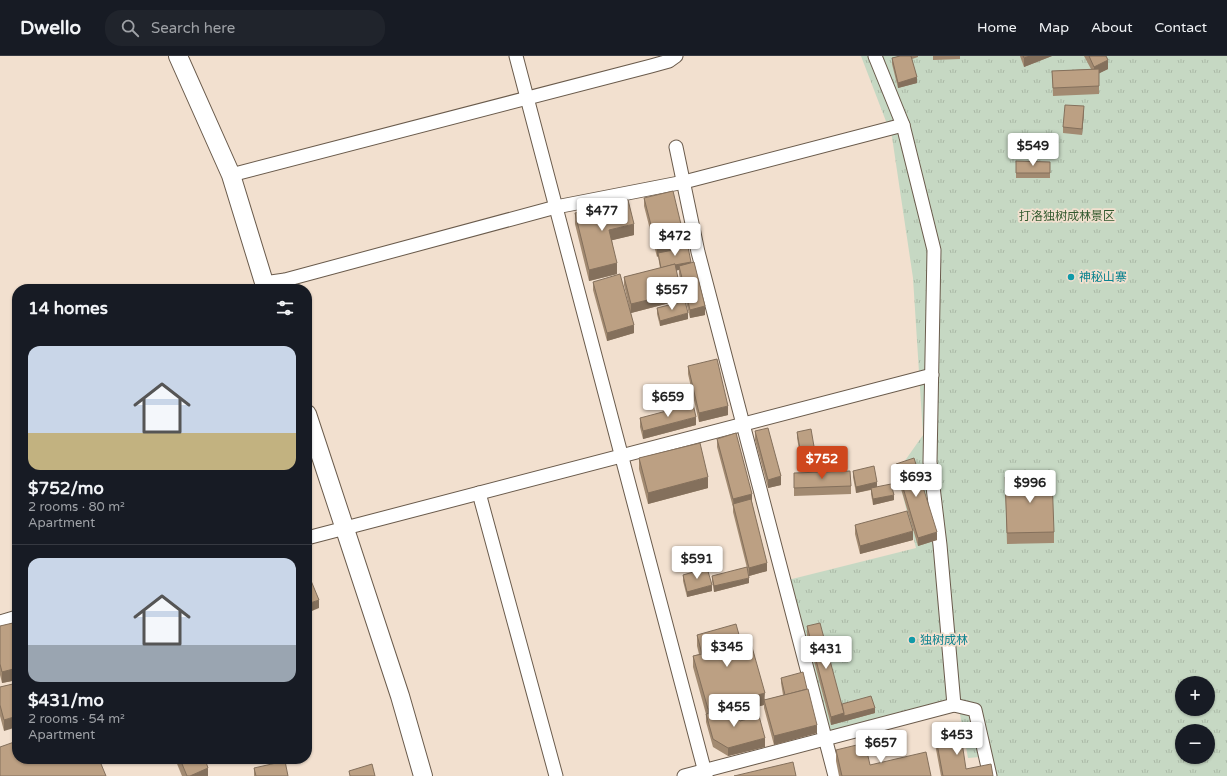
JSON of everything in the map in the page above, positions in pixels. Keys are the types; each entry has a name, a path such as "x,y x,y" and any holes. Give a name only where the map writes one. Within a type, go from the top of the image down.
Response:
{"street":[{"path":"178,56 231,175 264,284"},
{"path":"516,56 705,773"},
{"path":"231,175 669,61 676,56"},
{"path":"876,56 903,126 934,250 930,462 940,545 954,705"},
{"path":"272,284 556,207 684,182 903,126"},
{"path":"676,147 698,252 835,776"},
{"path":"312,537 344,527 622,457 932,375"},
{"path":"312,429 400,696 423,776"},
{"path":"479,493 556,776"},
{"path":"0,622 12,618"},
{"path":"684,776 705,773 954,705 976,710 990,776"}],"green space":[{"name":"打洛独树成林景区","path":"861,56 1227,56 1227,776 996,776 992,756 968,758 957,698 829,733 788,580 916,548 897,472 923,435 913,278 892,137"}],"building":[{"path":"911,56 917,77 898,83 892,58"},
{"path":"1089,56 1106,56 1108,60 1094,67"},
{"path":"1099,69 1099,86 1053,88 1052,71"},
{"path":"1065,105 1084,106 1082,129 1063,127"},
{"path":"1016,161 1050,162 1050,173 1016,173"},
{"path":"673,191 685,241 657,248 644,198"},
{"path":"628,200 634,224 609,230 617,263 589,270 575,213"},
{"path":"688,247 691,262 661,268 658,253"},
{"path":"694,262 705,306 690,310 679,266"},
{"path":"675,264 681,292 631,304 624,277"},
{"path":"620,274 634,325 607,333 593,282"},
{"path":"685,301 688,313 660,321 657,308"},
{"path":"717,359 728,406 699,413 688,366"},
{"path":"693,404 696,417 643,431 640,418"},
{"path":"768,428 781,476 768,480 755,431"},
{"path":"811,429 816,458 802,460 797,432"},
{"path":"736,433 752,494 733,499 717,439"},
{"path":"700,443 708,477 648,493 639,458"},
{"path":"914,458 937,532 918,538 896,464"},
{"path":"874,466 877,482 856,487 853,471"},
{"path":"850,471 851,486 794,488 794,473"},
{"path":"1052,475 1054,532 1007,533 1005,477"},
{"path":"891,484 894,495 873,499 871,488"},
{"path":"751,499 767,563 749,568 733,504"},
{"path":"907,511 913,531 860,546 855,525"},
{"path":"747,567 749,578 714,586 712,576"},
{"path":"707,568 712,585 687,592 683,575"},
{"path":"312,583 319,600 312,602"},
{"path":"12,623 12,669 2,672 0,664 0,626"},
{"path":"820,623 844,713 831,717 807,626"},
{"path":"736,624 741,642 750,640 765,693 708,709 693,656 702,654 697,635"},
{"path":"803,672 807,689 785,695 781,678"},
{"path":"12,684 12,718 4,720 0,705 0,687"},
{"path":"808,689 817,725 774,736 764,700"},
{"path":"871,696 875,708 844,716 842,704"},
{"path":"736,706 740,721 759,716 765,738 728,748 713,739 706,714"},
{"path":"960,729 966,769 991,764 993,776 943,776 935,733"},
{"path":"12,743 12,764 101,764 106,776 0,776 0,747"},
{"path":"865,743 870,765 926,752 931,776 842,776 836,750"},
{"path":"793,762 796,776 734,776"},
{"path":"182,764 207,764 208,768 187,776"},
{"path":"272,764 286,764 288,776 256,776 254,768"},
{"path":"372,764 375,776 350,776 349,771"}],"place":[{"name":"神秘山寨","path":"1071,277"},
{"name":"独树成林","path":"912,640"}]}
